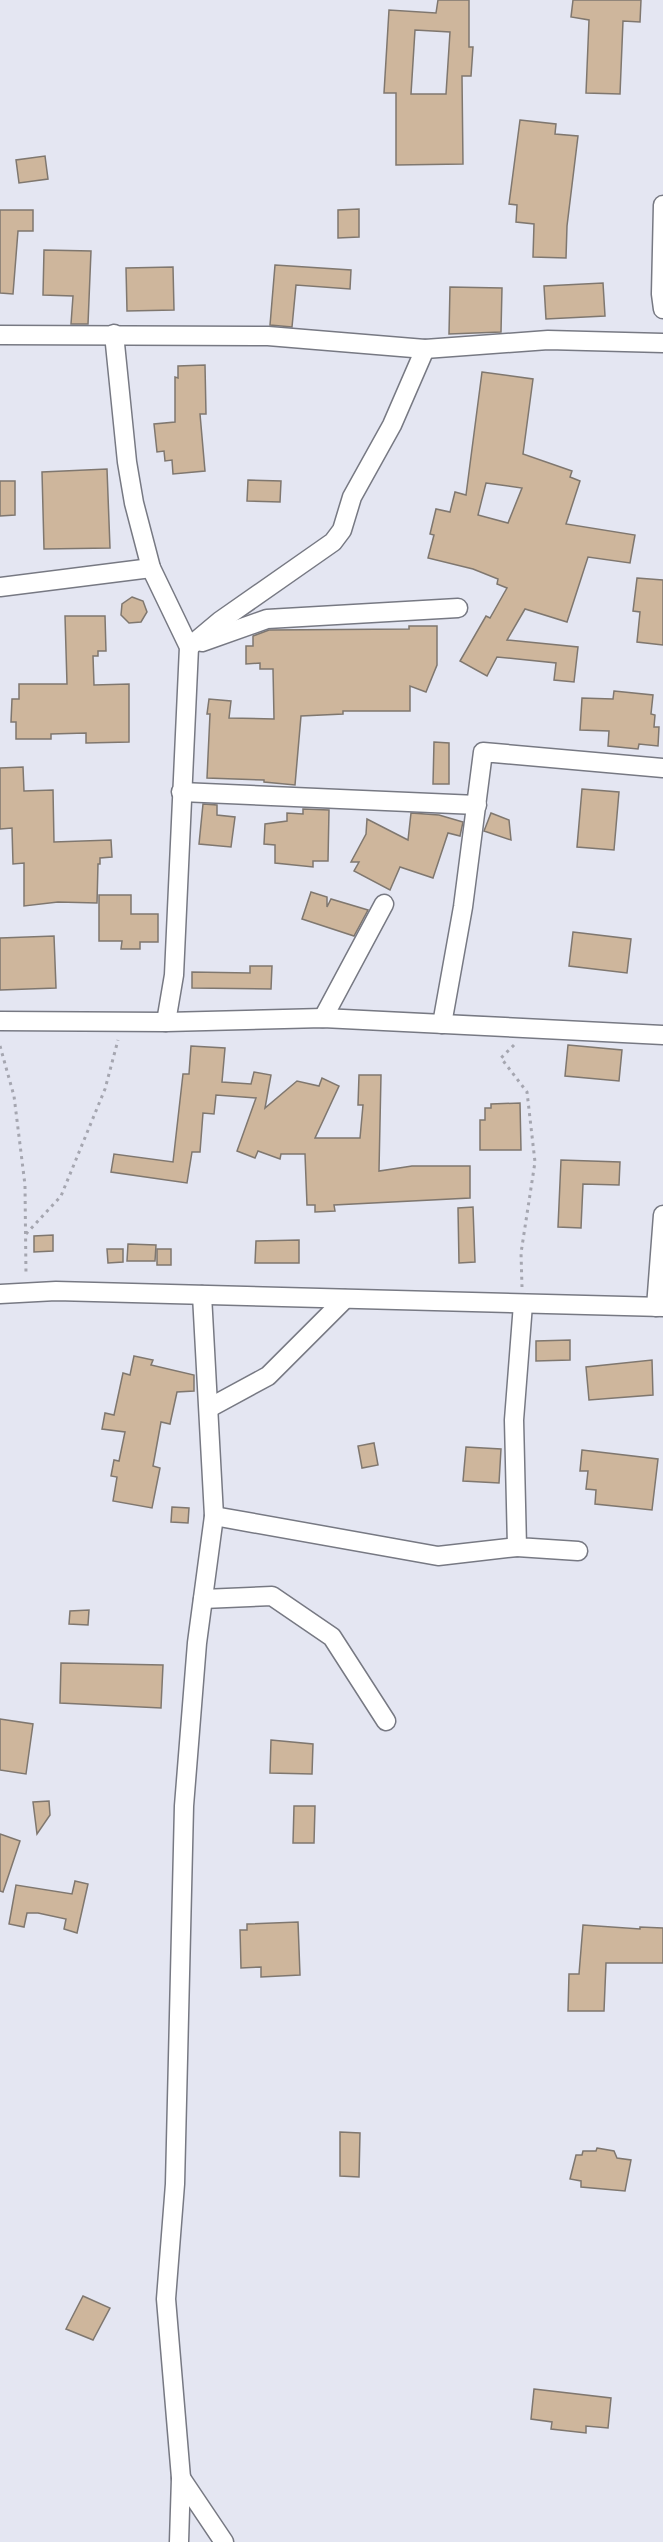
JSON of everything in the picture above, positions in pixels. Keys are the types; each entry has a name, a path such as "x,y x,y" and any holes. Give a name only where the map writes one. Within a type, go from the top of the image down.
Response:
{"street":[{"path":"663,205 663,309"},
{"path":"114,334 127,462 151,568 189,647 174,975 166,1022"},
{"path":"0,335 268,336 425,349 548,340 663,343"},
{"path":"189,647 220,621 333,542 342,530 352,497 392,425 425,349"},
{"path":"0,587 151,568"},
{"path":"189,647 267,620 458,608"},
{"path":"442,1024 464,907 483,752 663,768"},
{"path":"181,792 477,805"},
{"path":"322,1018 384,904"},
{"path":"0,1021 122,1023 322,1018 663,1035"},
{"path":"0,1294 202,1295 659,1307 663,1215"},
{"path":"179,2542 181,2478 166,2299 175,2184 184,1806 203,1599 214,1516 202,1295"},
{"path":"209,1408 268,1376 345,1299"},
{"path":"517,1546 514,1420 523,1304"},
{"path":"214,1516 438,1556 517,1546 578,1551"},
{"path":"203,1599 272,1596 332,1637 386,1721"},
{"path":"181,2478 224,2542"}],"path":[{"path":"26,1234 61,1196 105,1089 122,1023"},
{"path":"523,1304 521,1253 535,1162 527,1092 501,1058 530,1028"},
{"path":"0,1046 14,1096 25,1185 26,1293"}],"building":[{"path":"438,0 469,0 469,47 473,47 471,76 462,76 463,164 396,165 396,93 384,93 389,10 436,13","holes":["415,30 450,32 446,94 411,94"]},
{"path":"573,0 641,0 640,22 623,21 620,94 586,93 589,20 571,17"},
{"path":"520,120 556,124 555,134 578,136 567,226 566,258 533,257 534,224 516,222 517,205 509,204"},
{"path":"45,156 48,179 19,183 16,160"},
{"path":"359,209 359,237 338,238 338,210"},
{"path":"0,210 33,210 33,231 18,231 13,294 0,293"},
{"path":"44,250 91,251 88,324 71,324 73,296 43,295"},
{"path":"275,265 351,270 350,289 296,285 292,327 270,325"},
{"path":"173,267 174,310 127,311 126,268"},
{"path":"603,283 605,316 546,319 544,286"},
{"path":"450,287 502,288 501,332 449,334"},
{"path":"205,365 206,414 200,414 205,471 173,474 172,460 165,461 164,451 157,452 154,424 175,422 175,377 178,378 178,366"},
{"path":"482,372 533,379 523,454 572,471 570,477 580,481 566,524 635,535 630,563 588,557 567,622 525,609 507,640 578,647 574,682 554,680 556,663 497,657 487,676 460,661 486,616 490,618 507,588 497,584 498,579 473,569 428,558 434,535 430,534 436,509 450,512 455,492 466,495","holes":["486,483 522,488 508,523 478,515"]},
{"path":"107,469 110,548 44,549 42,472"},
{"path":"248,480 281,481 280,502 247,501"},
{"path":"0,481 15,481 15,515 0,516"},
{"path":"637,578 663,580 663,645 637,642 640,612 633,611"},
{"path":"132,597 143,601 147,612 141,622 129,623 121,615 122,604"},
{"path":"65,616 105,616 106,651 98,651 98,656 93,656 94,685 129,684 129,742 86,743 86,733 51,734 51,739 16,739 16,722 11,722 12,699 19,699 19,684 67,684"},
{"path":"409,626 437,626 437,665 426,692 410,686 410,711 343,711 343,714 301,716 295,785 264,782 264,780 207,778 209,699 231,701 229,718 274,719 273,669 260,669 260,663 246,664 246,646 253,646 253,636 269,630 409,629"},
{"path":"614,691 653,695 651,714 655,715 654,727 659,727 658,746 639,744 638,749 608,746 609,731 580,730 582,698 613,699"},
{"path":"434,742 449,743 449,784 433,784"},
{"path":"23,767 24,791 53,790 54,842 111,840 112,857 100,858 100,864 98,864 97,903 58,902 24,906 24,863 13,864 12,828 0,829 0,768"},
{"path":"582,789 619,792 614,850 577,847"},
{"path":"203,804 217,805 217,815 235,817 231,847 199,844"},
{"path":"303,809 329,810 328,861 313,861 313,867 275,863 275,845 264,844 265,824 287,821 287,813 303,814"},
{"path":"411,813 439,815 463,822 460,836 448,833 433,878 400,867 390,890 354,871 359,862 351,862 366,834 367,819 408,840"},
{"path":"491,813 509,820 511,840 484,831"},
{"path":"311,892 327,897 327,907 331,899 368,910 354,936 302,919"},
{"path":"99,895 131,895 131,914 158,914 158,942 140,942 140,949 121,949 122,941 99,941"},
{"path":"573,932 631,939 627,973 569,966"},
{"path":"54,936 56,988 0,990 0,938"},
{"path":"250,966 272,966 271,989 192,988 192,972 250,973"},
{"path":"568,1045 622,1050 619,1081 565,1076"},
{"path":"191,1046 225,1048 222,1082 251,1084 254,1072 271,1075 265,1108 297,1081 319,1086 322,1078 339,1086 315,1138 360,1138 363,1105 358,1105 359,1075 381,1075 379,1171 412,1166 470,1166 470,1198 334,1205 335,1211 315,1212 315,1205 307,1205 305,1154 281,1154 280,1159 258,1151 255,1158 237,1151 256,1098 216,1095 214,1114 203,1113 200,1152 192,1152 187,1183 111,1172 114,1154 173,1162 183,1074 189,1074"},
{"path":"520,1103 521,1150 480,1150 480,1120 485,1120 485,1108 491,1108 491,1104"},
{"path":"561,1160 620,1162 619,1185 583,1184 581,1228 558,1227"},
{"path":"473,1207 475,1262 459,1263 458,1208"},
{"path":"53,1235 53,1251 34,1252 34,1236"},
{"path":"299,1240 299,1263 255,1263 256,1241"},
{"path":"128,1244 156,1245 155,1261 127,1261"},
{"path":"107,1249 123,1249 123,1262 108,1263"},
{"path":"157,1249 171,1249 171,1265 157,1265"},
{"path":"570,1340 570,1360 536,1361 536,1341"},
{"path":"134,1356 153,1360 151,1365 194,1375 194,1391 177,1392 170,1424 161,1422 153,1466 160,1468 152,1508 113,1501 117,1477 111,1476 114,1460 119,1461 125,1432 102,1429 105,1413 114,1415 123,1373 130,1375"},
{"path":"652,1360 653,1395 589,1400 586,1367"},
{"path":"374,1443 378,1465 362,1468 358,1446"},
{"path":"466,1447 501,1449 499,1483 463,1481"},
{"path":"582,1450 658,1459 652,1510 595,1504 596,1490 586,1489 588,1471 580,1471"},
{"path":"172,1507 189,1508 188,1523 171,1522"},
{"path":"89,1610 88,1625 69,1624 70,1611"},
{"path":"61,1663 163,1665 161,1708 60,1703"},
{"path":"0,1719 33,1724 26,1774 0,1770"},
{"path":"271,1740 313,1744 312,1774 270,1773"},
{"path":"49,1801 50,1815 37,1834 33,1802"},
{"path":"294,1806 315,1806 314,1843 293,1843"},
{"path":"0,1834 20,1841 3,1892 0,1891"},
{"path":"75,1881 88,1884 77,1933 64,1929 66,1919 38,1913 27,1913 24,1927 9,1924 16,1885 72,1894"},
{"path":"298,1922 300,1975 261,1977 261,1967 241,1968 240,1930 247,1930 247,1924"},
{"path":"583,1925 640,1929 640,1927 663,1928 663,1963 606,1963 604,2011 568,2011 569,1974 579,1974"},
{"path":"340,2132 360,2133 359,2177 340,2176"},
{"path":"597,2148 614,2151 617,2158 631,2160 625,2191 581,2187 581,2181 570,2179 576,2155 582,2155 583,2151 596,2151"},
{"path":"83,2296 110,2308 93,2340 66,2329"},
{"path":"534,2389 611,2398 608,2428 586,2426 586,2433 551,2429 552,2422 531,2419"}]}
